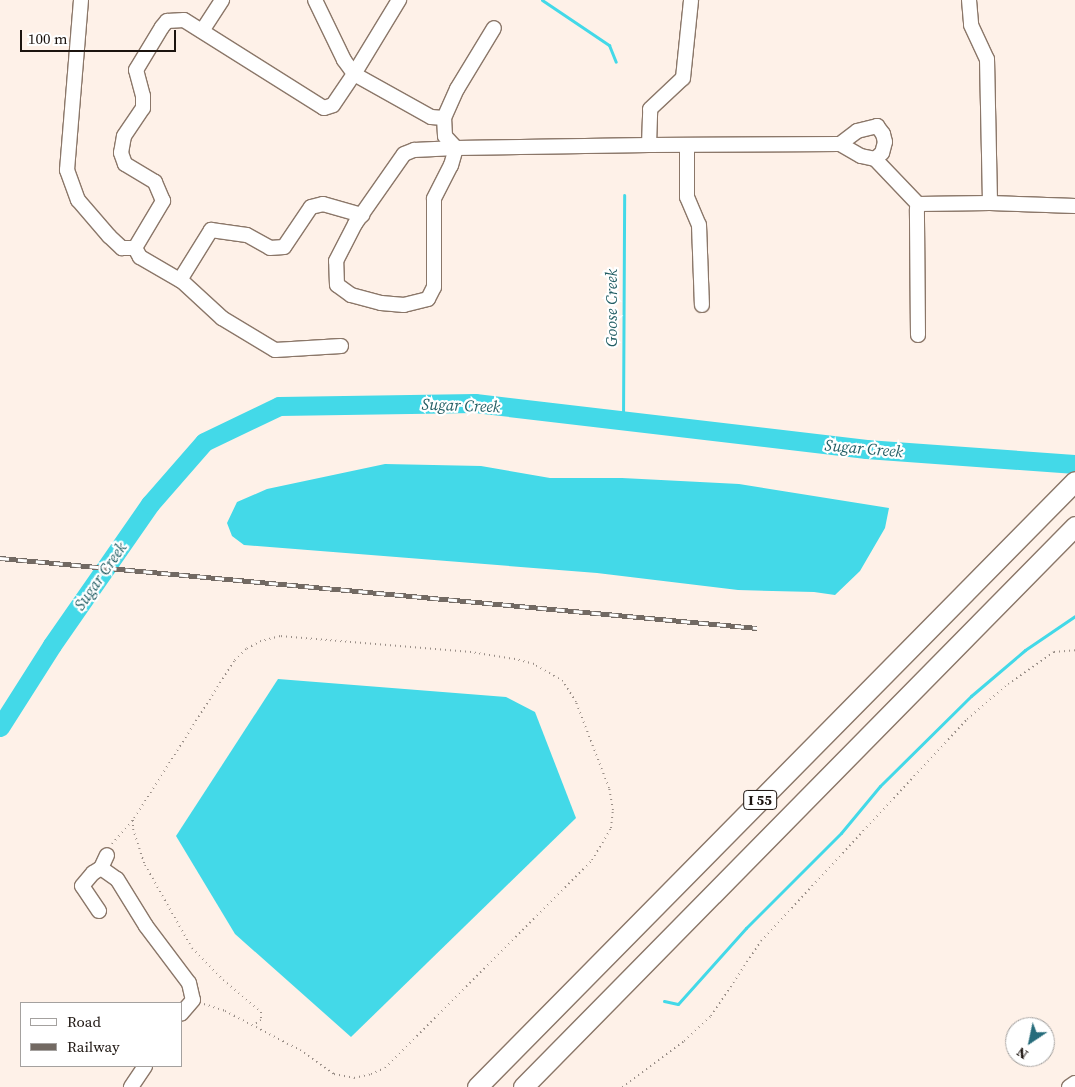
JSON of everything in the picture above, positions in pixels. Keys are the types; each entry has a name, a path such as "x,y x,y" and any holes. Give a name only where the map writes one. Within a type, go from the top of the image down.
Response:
{"highway":[{"name":"I 55","path":"477,1087 1075,481"},
{"name":"I 55","path":"523,1087 1075,526"}],"lane":[{"path":"81,0 66,170 78,200 109,236 122,248 135,248"},
{"path":"202,31 222,0"},
{"path":"315,0 344,60 354,74 432,117 444,118"},
{"path":"135,248 162,201 154,182 125,164 121,153 124,136 144,108 136,70 167,21 184,20 324,108 333,105 399,0"},
{"path":"649,145 650,109 683,78 691,0"},
{"path":"969,0 970,25 986,59 990,203"},
{"path":"456,148 445,136 444,118 461,82 494,28"},
{"path":"840,144 857,131 877,126 883,134 885,142 882,153 875,159"},
{"path":"456,148 451,165 434,199 434,287 428,298 404,305 381,303 351,295 337,285 336,261 362,215 404,154 414,150 456,148 649,145 840,144 861,156 875,159 918,204 990,203 1075,206"},
{"path":"687,145 687,198 699,225 702,305"},
{"path":"180,280 211,230 247,235 270,248 284,247 311,207 323,204 362,215"},
{"path":"918,204 916,209 918,335"},
{"path":"135,248 140,257 180,280 222,318 275,350 341,346"},
{"path":"99,911 82,886 93,873 101,868 107,855"},
{"path":"101,868 117,879 146,926 189,983 193,1000 182,1013"},
{"path":"132,1087 144,1067"},
{"path":"1069,1087 1075,1083"}],"path":[{"path":"107,855 114,840 133,820 221,679 246,649 260,641 280,636 471,652 515,659 534,664 563,681 576,702 609,788 613,810 611,828 592,860 385,1068 354,1078 334,1074 300,1050 225,1011 193,1000"},
{"path":"622,1087 684,1041 710,1016 761,941 967,719 1008,684 1054,652 1075,650"},
{"path":"133,820 135,839 145,865 182,932 208,967 262,1012 261,1020 254,1026"}],"water":[{"path":"385,464 481,466 550,478 622,478 739,484 889,508 885,528 860,571 835,595 814,592 738,590 597,573 244,545 232,536 227,523 237,502 267,489"},
{"path":"278,679 506,697 535,712 576,818 351,1037 235,934 176,836"}],"waterway":[{"name":"Goose Creek","path":"542,0 609,45 616,62"},
{"name":"Goose Creek","path":"623,421 624,195"},
{"name":"Sugar Creek","path":"0,727 52,645 150,504 204,442 279,406 475,403 866,449 1075,464"},
{"path":"664,1001 678,1004 746,928 841,833 880,786 971,696 1025,650 1075,616"}],"railway":[{"path":"0,558 757,628"}]}
